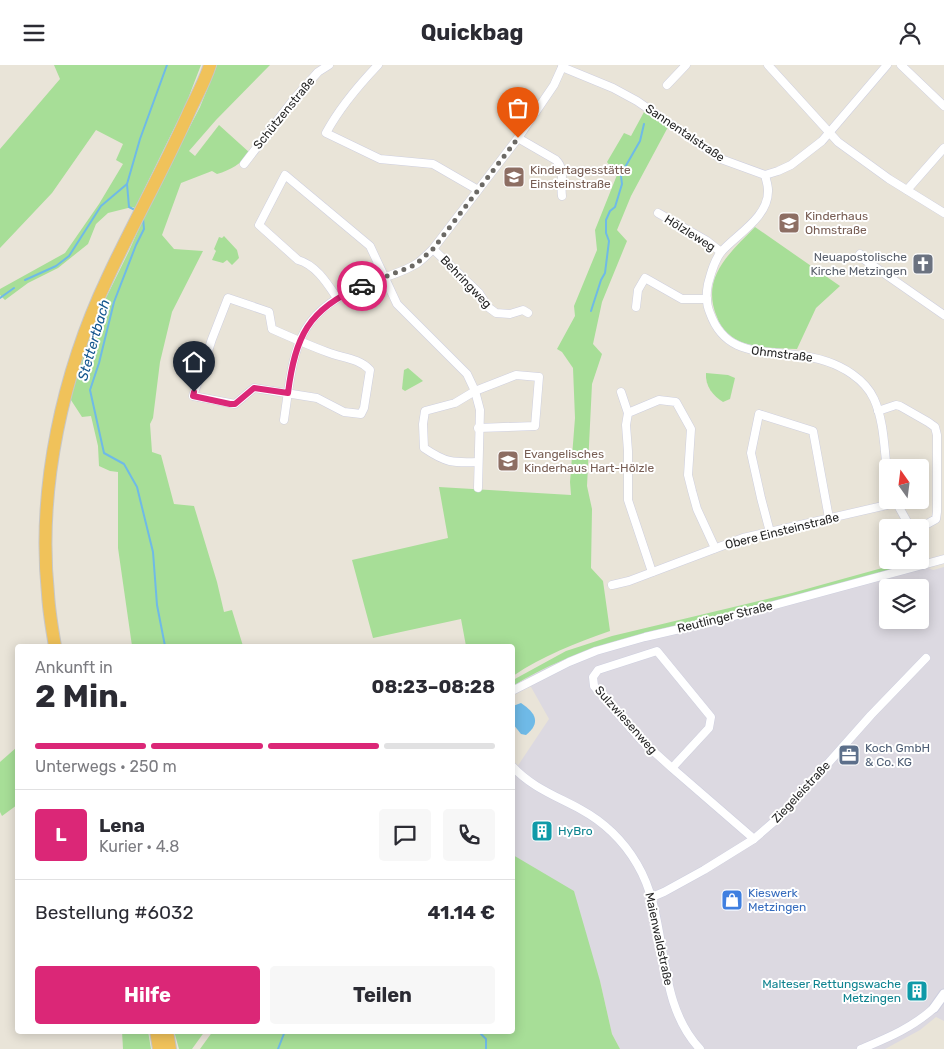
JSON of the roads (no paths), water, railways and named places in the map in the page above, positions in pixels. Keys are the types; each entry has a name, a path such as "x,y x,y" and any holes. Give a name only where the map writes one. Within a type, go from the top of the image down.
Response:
{"highway":[{"path":"55,644 47,593 48,492 55,440 76,355 108,277 179,136 210,65"},
{"path":"156,1034 159,1049"},
{"path":"168,1034 170,1049"}],"street":[{"name":"Schützenstraße","path":"244,164 294,99 318,72 328,65"},
{"path":"378,65 336,114 326,133 380,159 432,163 478,190"},
{"path":"667,85 686,65"},
{"path":"768,65 838,142 944,213"},
{"path":"764,175 791,165 830,133 887,65"},
{"path":"901,65 944,105"},
{"path":"284,420 294,358 310,322 318,312 337,298 415,265 433,249 452,221 518,138 554,85 563,66"},
{"name":"Sannentalstraße","path":"563,66 637,101 721,159 764,175"},
{"path":"518,138 556,160 561,165 560,186 562,196"},
{"path":"907,190 944,147"},
{"path":"337,298 324,279 305,262 298,260 259,225 285,175 370,246 397,304 467,374 475,391 480,410 478,428 478,488"},
{"name":"Ohmstraße","path":"764,175 768,190 763,208 757,217 722,252 710,274 707,299 714,322 726,339 738,346 751,351 820,359 834,364 862,380 872,395 878,411 885,459"},
{"name":"Hölzleweg","path":"658,213 722,252"},
{"name":"Behringweg","path":"433,249 496,313 510,313 523,310 528,313"},
{"path":"860,254 865,260 944,315"},
{"path":"636,307 638,291 645,278 682,299 707,299"},
{"path":"228,298 269,313 272,329 300,341 330,353 347,357 370,370 364,408 361,414 344,412 317,398 254,388 235,404 193,396 228,298"},
{"path":"478,428 535,426 539,377 516,375 475,391 455,403 425,411 423,424 424,448 454,463 478,462"},
{"path":"621,392 628,413 626,425 628,500 652,572"},
{"path":"628,413 658,400 676,402 691,429 688,475 694,499 716,548"},
{"path":"878,411 900,405 934,427 941,444 936,519 929,523"},
{"path":"770,532 760,498 751,453 759,414 813,431 829,518"},
{"name":"Obere Einsteinstraße","path":"612,585 629,581 743,538 879,505"},
{"name":"Reutlinger Straße","path":"929,563 944,559"},
{"name":"Reutlinger Straße","path":"515,689 569,662 596,651 908,569"},
{"name":"Sulzwiesenweg","path":"672,768 709,728 711,717 657,651 598,669 593,677 594,685 642,741 672,768 754,839"},
{"name":"Ziegeleistraße","path":"652,897 704,870 754,839 784,813 872,714 926,658"},
{"name":"Maienwaldstraße","path":"515,769 537,787 599,821 613,833 631,854 652,897 670,987 677,1011 692,1040 700,1049"},
{"path":"861,1049 903,1030 923,1018 934,1008 944,994"}],"water":[{"path":"521,703 535,718 534,726 526,735 521,734 515,726 515,705"}],"waterway":[{"path":"135,210 129,207 127,184 140,139 167,65"},
{"path":"591,311 605,273 609,241 606,233 606,220 610,211 615,207 622,184 621,176 640,141 644,124"},
{"path":"25,280 56,266 69,256 101,206 127,184"},
{"name":"Stettertbach","path":"143,218 144,229 114,302 99,363 90,390 104,453 124,464 137,487 153,552 157,605 165,644"},
{"path":"0,298 14,288"},
{"path":"278,1049 284,1034"},
{"name":"Stettertbach","path":"481,1034 486,1039 486,1049"}],"place":[{"name":"Kindertagesstätte Einsteinstraße","path":"514,177"},
{"name":"Kinderhaus Ohmstraße","path":"789,223"},
{"name":"Neuapostolische Kirche Metzingen","path":"923,264"},
{"name":"Evangelisches Kinderhaus Hart-Hölzle","path":"508,461"},
{"name":"Koch GmbH & Co. KG","path":"849,755"},
{"name":"HyBro","path":"542,831"},
{"name":"Kieswerk Metzingen","path":"732,900"},
{"name":"Malteser Rettungswache Metzingen","path":"917,991"}]}
